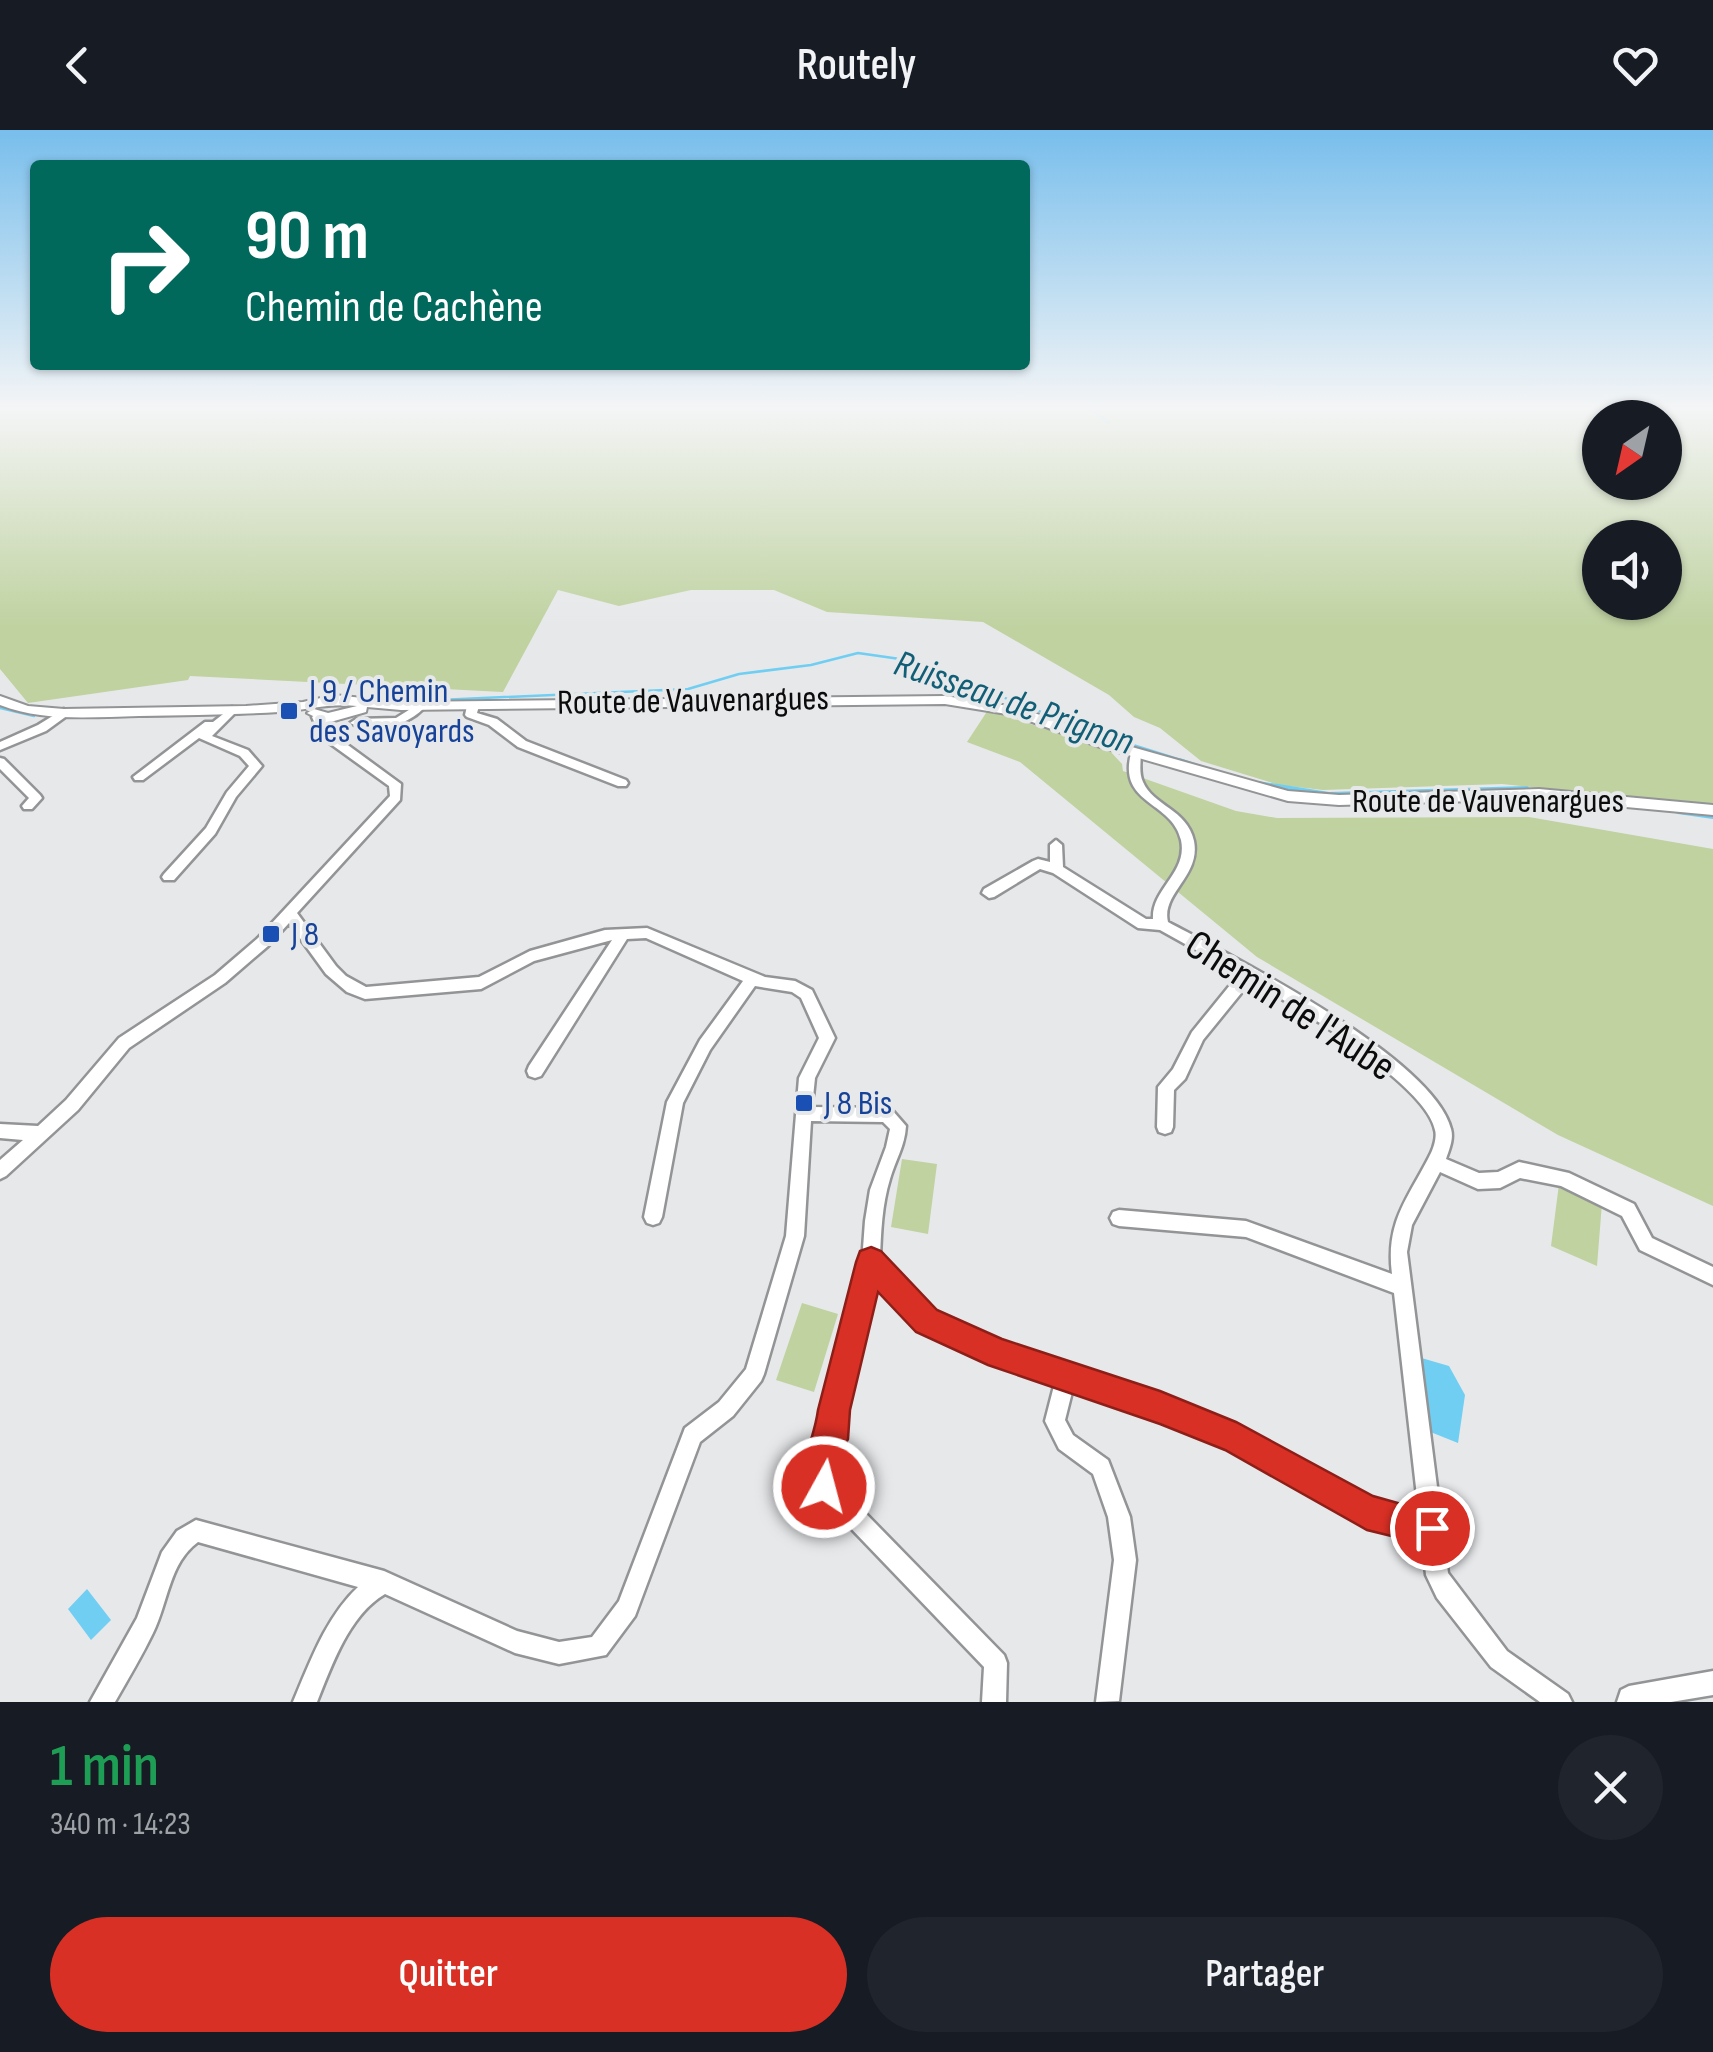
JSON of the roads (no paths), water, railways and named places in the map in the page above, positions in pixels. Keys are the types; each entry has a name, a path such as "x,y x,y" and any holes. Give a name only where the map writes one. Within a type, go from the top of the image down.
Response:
{"main road":[{"path":"0,700 26,710 64,714 318,710"},
{"name":"Route de Vauvenargues","path":"318,710 945,700 1016,711 1136,753 1267,792 1306,798 1504,793 1713,811"}],"street":[{"path":"356,724 396,723 411,718 420,706"},
{"path":"473,706 471,715 493,722 522,744 622,784"},
{"path":"169,878 211,832 232,795 256,766 244,753 204,737 238,710"},
{"path":"0,1170 8,1152 39,1134 72,1105 124,1043 220,980 290,914 396,797 395,784 325,734 318,710"},
{"path":"325,734 341,710"},
{"path":"0,746 64,714"},
{"path":"139,777 207,724 214,726"},
{"name":"Chemin de l'Aube","path":"1136,753 1132,770 1138,789 1178,822 1188,840 1187,866 1178,885 1158,906 1156,914 1162,925 1250,972 1342,1030 1422,1092 1444,1132 1434,1162 1402,1226 1398,1252 1438,1575 1444,1590 1499,1659 1560,1702"},
{"path":"0,762 36,798 28,806"},
{"path":"1056,846 1057,869"},
{"path":"990,893 1038,864 1057,869 1143,924 1162,925"},
{"path":"102,1702 147,1621 170,1558 182,1538 196,1531 382,1582 515,1642 559,1653 598,1647 627,1608 674,1474 692,1435 726,1409 754,1374 795,1236 807,1078 826,1038 807,994 796,987 752,979 647,933 604,935 530,957 481,983 365,992 351,988 332,973 290,914"},
{"path":"536,1070 622,934"},
{"path":"1165,1127 1166,1087 1180,1074 1197,1036 1250,972"},
{"path":"653,1217 675,1102 705,1045 752,979"},
{"path":"803,1114 886,1115 898,1126 898,1144 881,1179 873,1215 871,1262 834,1410 831,1439 821,1458 824,1487 996,1662 994,1702"},
{"path":"0,1131 39,1134"},
{"path":"1434,1162 1478,1182 1500,1180 1519,1170 1564,1179 1628,1210 1646,1244 1713,1276"},
{"path":"1118,1218 1246,1229 1403,1287"},
{"path":"871,1262 926,1321 999,1354 1236,1438 1367,1512 1432,1528"},
{"path":"1066,1376 1054,1421 1066,1442 1101,1468 1119,1517 1125,1560 1107,1701"},
{"path":"305,1702 349,1615 367,1588 382,1582"},
{"path":"1629,1702 1629,1698 1713,1682"}],"water":[{"path":"1418,1357 1449,1366 1465,1395 1458,1443 1428,1431"},
{"path":"87,1589 111,1620 91,1640 68,1609"}],"waterway":[{"name":"Ruisseau de Prignon","path":"439,700 688,689 739,674 811,665 858,653 907,660 1098,734 1187,762"},
{"name":"Ruisseau de Prignon","path":"0,708 34,716"},
{"name":"Ruisseau de Prignon","path":"1179,760 1201,767"},
{"name":"Ruisseau de Prignon","path":"1258,783 1329,794 1527,788"},
{"name":"Ruisseau de Prignon","path":"1543,800 1603,805"},
{"name":"Ruisseau de Prignon","path":"1678,812 1713,817"}],"place":[{"name":"J 9 / Chemin des Savoyards","path":"289,711"},
{"name":"J 8","path":"271,934"},
{"name":"J 8 Bis","path":"804,1103"}]}
